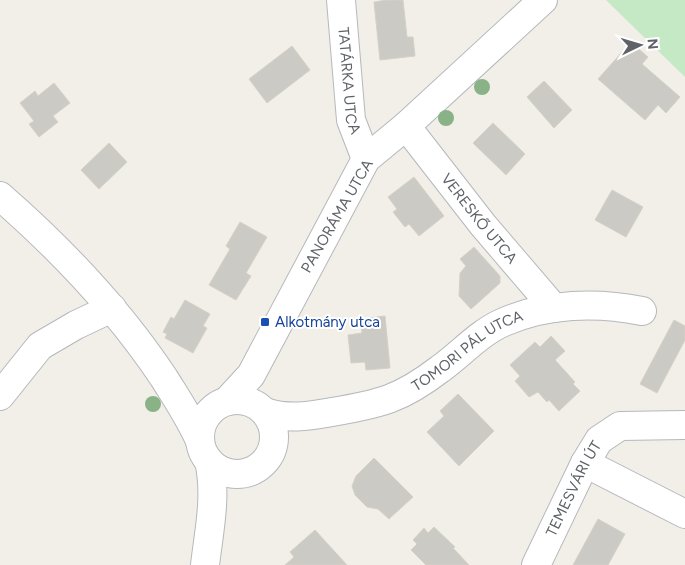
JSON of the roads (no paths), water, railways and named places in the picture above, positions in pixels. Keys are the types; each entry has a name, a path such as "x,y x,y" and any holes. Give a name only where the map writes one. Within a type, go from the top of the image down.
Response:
{"street":[{"name":"TATÁRKA UTCA","path":"341,0 351,120 366,160"},
{"name":"PANORÁMA UTCA","path":"220,404 251,375 366,160 406,126 543,0"},
{"name":"VERESKŐ UTCA","path":"406,126 483,225 554,308"},
{"path":"0,196 42,233 112,308 141,344 184,408 204,451 213,478 205,565"},
{"name":"TOMORI PÁL UTCA","path":"260,408 278,417 296,418 389,401 407,392 503,322 554,308 614,305 642,311"},
{"path":"0,396 40,346 76,325 112,308"},
{"path":"251,375 250,391 273,427 274,443"},
{"path":"184,408 198,410 241,400 260,408"},
{"path":"220,404 206,417 200,428 204,451 221,470 237,474 250,472 261,465 269,455 282,428 296,418"},
{"name":"TEMESVÁRI ÚT","path":"536,565 585,463 599,440 620,426 685,425"},
{"path":"585,463 685,514"},
{"path":"212,495 224,482 237,474"}],"place":[{"name":"Alkotmány utca","path":"265,322"}]}
